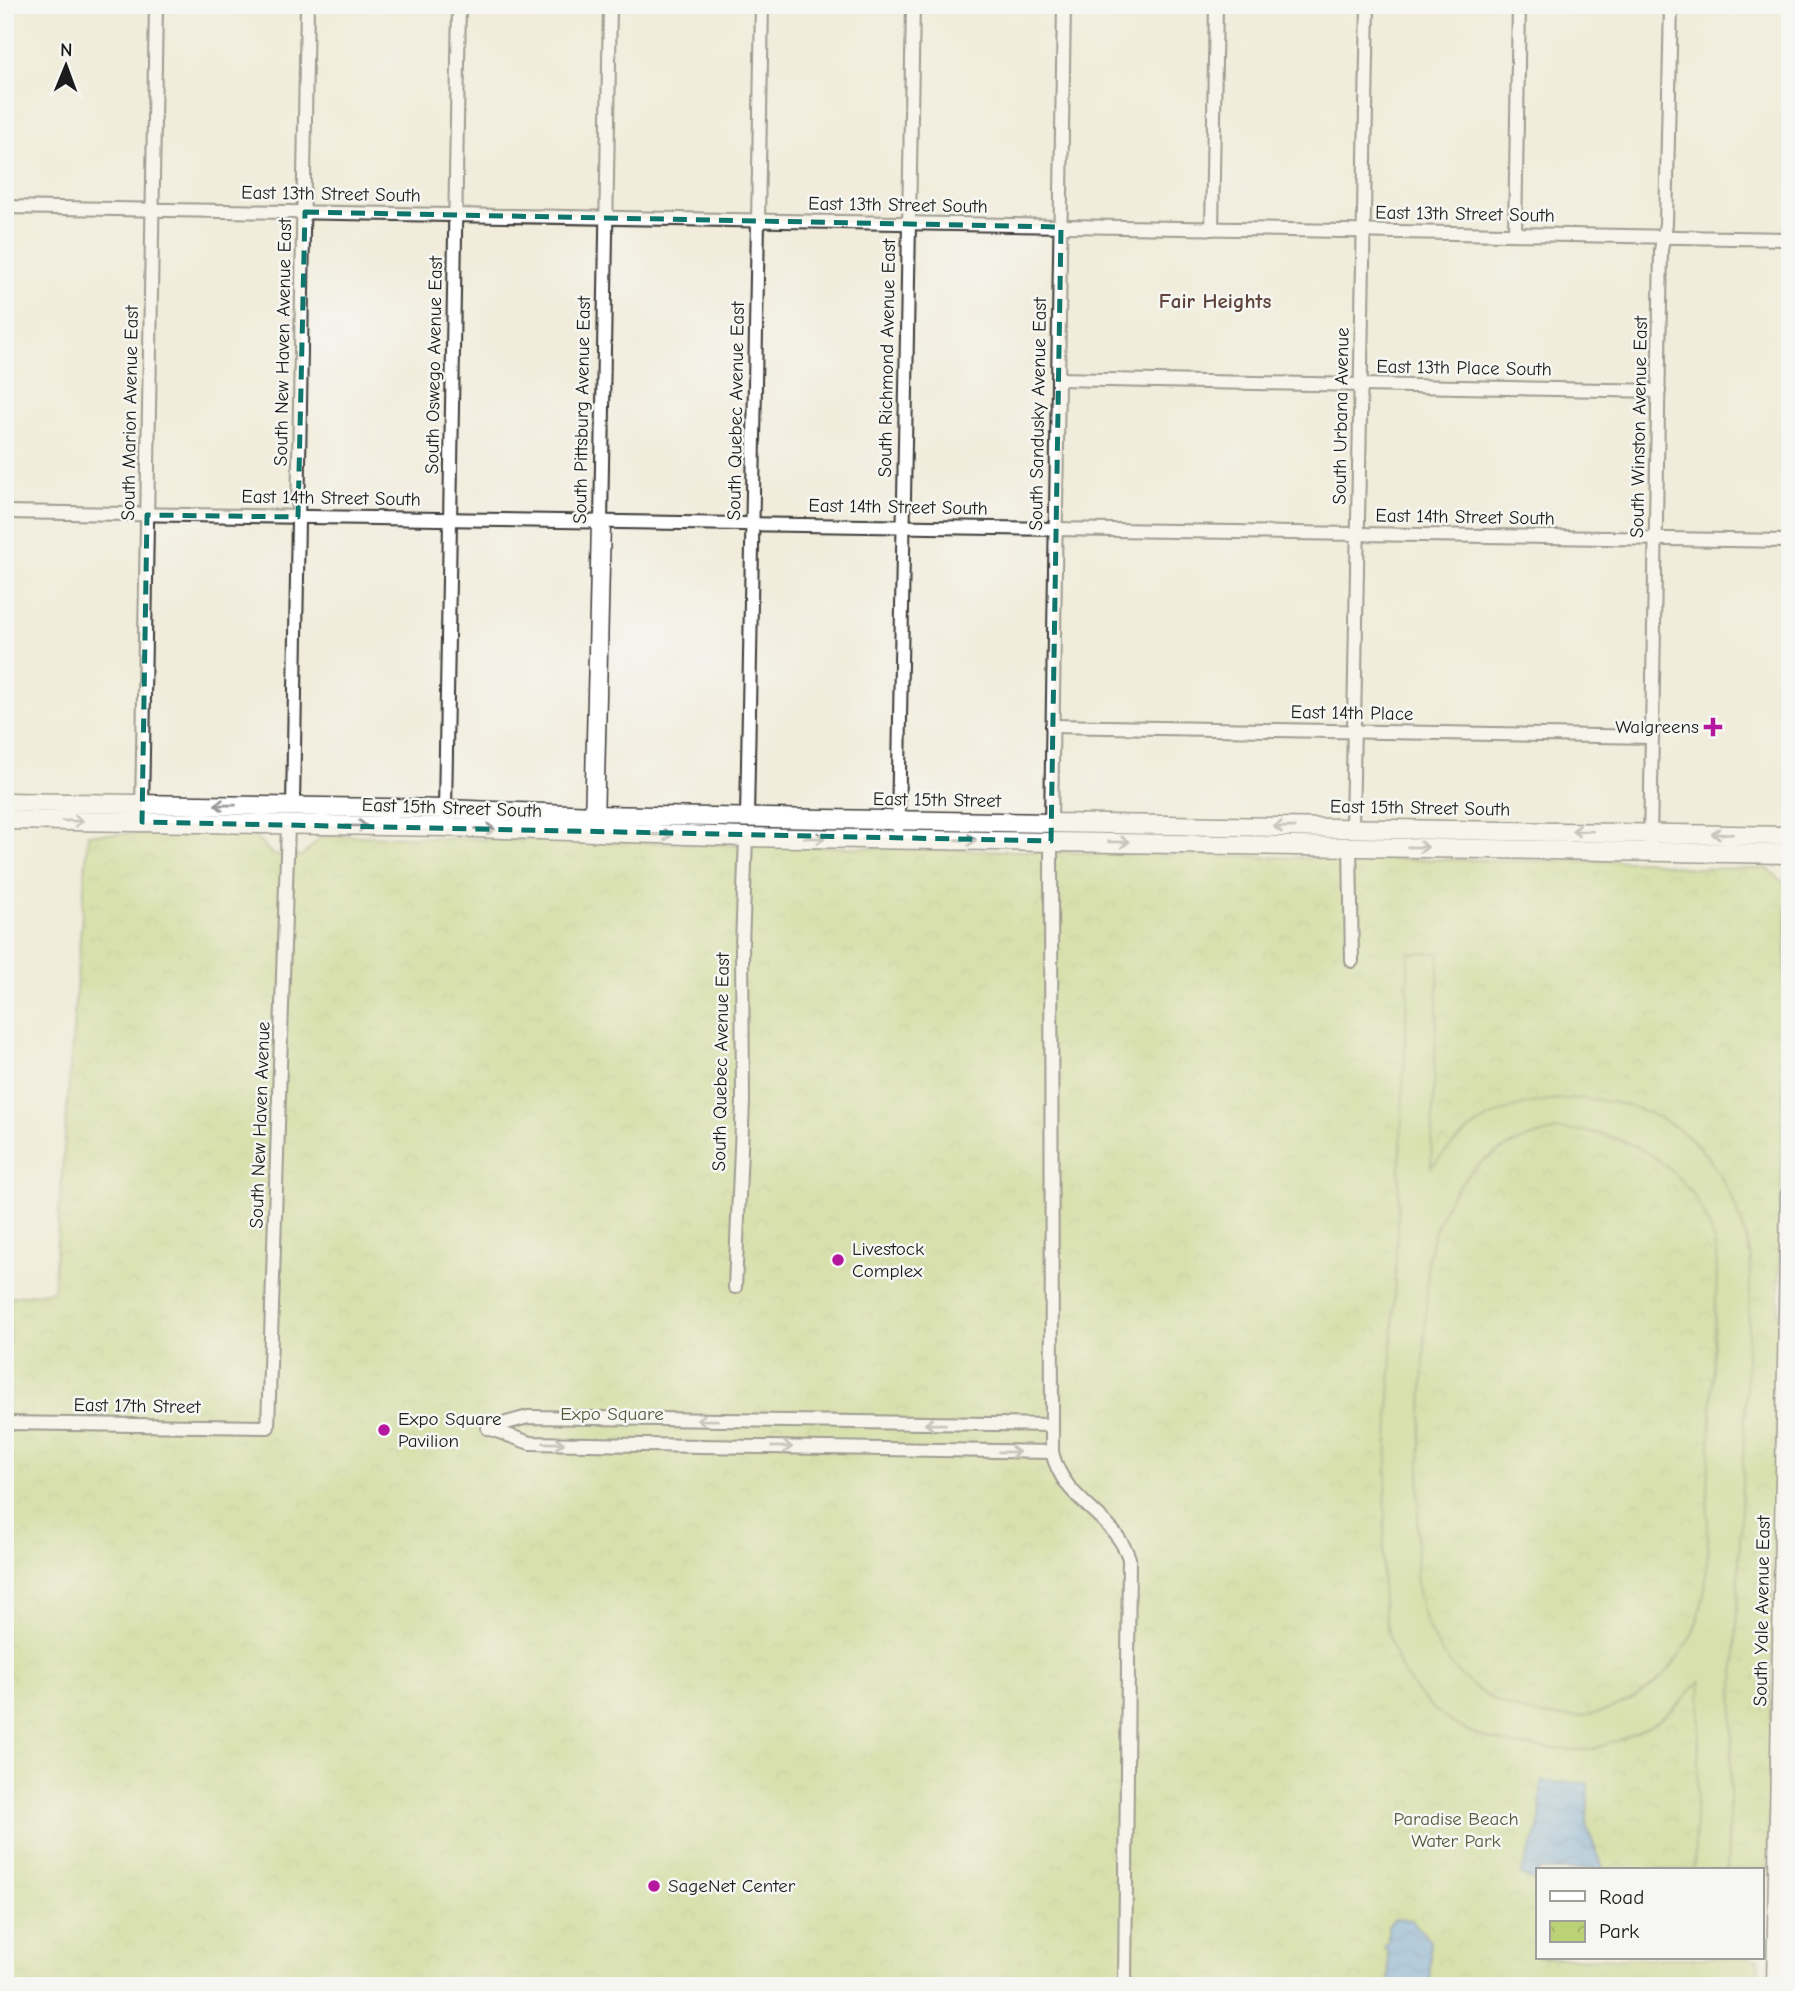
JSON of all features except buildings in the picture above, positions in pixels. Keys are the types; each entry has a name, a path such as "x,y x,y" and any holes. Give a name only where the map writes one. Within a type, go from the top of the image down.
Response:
{"main road":[{"name":"South Pittsburg Avenue East","path":"595,824 601,522"},
{"name":"East 15th Street South","path":"5,802 288,825 445,828 747,818 824,820"},
{"name":"East 15th Street South","path":"5,820 293,806 445,809 746,837 898,830"},
{"path":"288,825 293,806"},
{"path":"445,809 445,828"},
{"path":"746,837 747,818"},
{"name":"East 15th Street","path":"824,820 898,830 1051,841"},
{"name":"East 15th Street South","path":"1051,823 1790,836"},
{"path":"1051,823 1051,841"},
{"name":"East 15th Street","path":"898,830 1051,823"},
{"path":"1350,846 1352,827"},
{"name":"East 15th Street South","path":"1051,841 1790,854"},
{"name":"South Yale Avenue East","path":"1776,1986 1786,1686 1790,1195"}],"street":[{"name":"South Marion Avenue East","path":"142,813 156,5"},
{"name":"South New Haven Avenue East","path":"293,806 307,5"},
{"name":"South Oswego Avenue East","path":"445,809 459,5"},
{"name":"South Pittsburg Avenue East","path":"601,522 610,5"},
{"name":"South Quebec Avenue East","path":"747,818 762,5"},
{"name":"South Richmond Avenue East","path":"898,830 913,5"},
{"name":"South Sandusky Avenue East","path":"1051,823 1064,5"},
{"path":"1212,229 1216,5"},
{"name":"South Urbana Avenue","path":"1352,827 1368,5"},
{"path":"1515,233 1519,5"},
{"name":"South Winston Avenue East","path":"1650,851 1658,391 1671,5"},
{"name":"East 13th Street South","path":"5,207 1790,239"},
{"name":"East 13th Place South","path":"1058,379 1658,391"},
{"name":"East 14th Street South","path":"5,512 1790,541"},
{"name":"East 14th Place","path":"1052,726 1652,737"},
{"name":"South New Haven Avenue","path":"268,1427 288,825"},
{"name":"South Quebec Avenue East","path":"735,1287 743,1102 742,944 746,837"},
{"path":"1051,841 1052,1452 1056,1470 1072,1494 1113,1528 1129,1559 1125,1986"},
{"path":"1350,846 1352,961"},
{"path":"1052,1425 528,1417 488,1428 530,1443 1052,1452"},
{"name":"East 17th Street","path":"5,1423 268,1427"}],"highlighted area":[{"path":"305,212 1061,227 1051,841 142,822 147,515 298,517"}],"green space":[{"name":"Expo Square","path":"88,834 252,834 273,855 302,856 323,835 1366,859 1645,861 1689,868 1769,869 1787,886 1768,1860 1764,1889 1764,1868 1536,1868 1536,1960 1759,1960 1759,1986 5,1986 5,1555 10,1297 53,1291"},
{"path":"1409,953 1439,953 1431,1167 1471,1129 1512,1108 1539,1101 1567,1099 1624,1105 1651,1114 1676,1128 1697,1145 1725,1183 1743,1227 1751,1258 1727,1868 1694,1868 1701,1681 1664,1717 1627,1737 1599,1747 1577,1750 1506,1743 1475,1734 1448,1720 1425,1701 1407,1678 1394,1651 1385,1620 1382,1584","holes":["1558,1130 1588,1132 1616,1139 1643,1151 1667,1167 1687,1188 1703,1212 1713,1239 1717,1270 1706,1583 1692,1634 1661,1678 1621,1705 1576,1716 1530,1713 1488,1696 1452,1666 1427,1624 1416,1571 1428,1258 1444,1209 1456,1189 1488,1158 1509,1146"]}],"water":[{"path":"1541,1782 1588,1783 1587,1827 1603,1868 1536,1868 1536,1881 1520,1875 1540,1826"},
{"path":"1395,1919 1412,1920 1430,1941 1430,1986 1395,1986 1389,1979 1388,1952 1384,1947 1388,1943 1388,1926"}],"place":[{"name":"Walgreens","path":"1713,727"},
{"name":"Livestock Complex","path":"838,1260"},
{"name":"Expo Square Pavilion","path":"384,1430"},
{"name":"SageNet Center","path":"654,1886"}],"district":[{"name":"Fair Heights","path":"1215,301"}],"park label":[{"name":"Paradise Beach Water Park","path":"1456,1830"}]}
